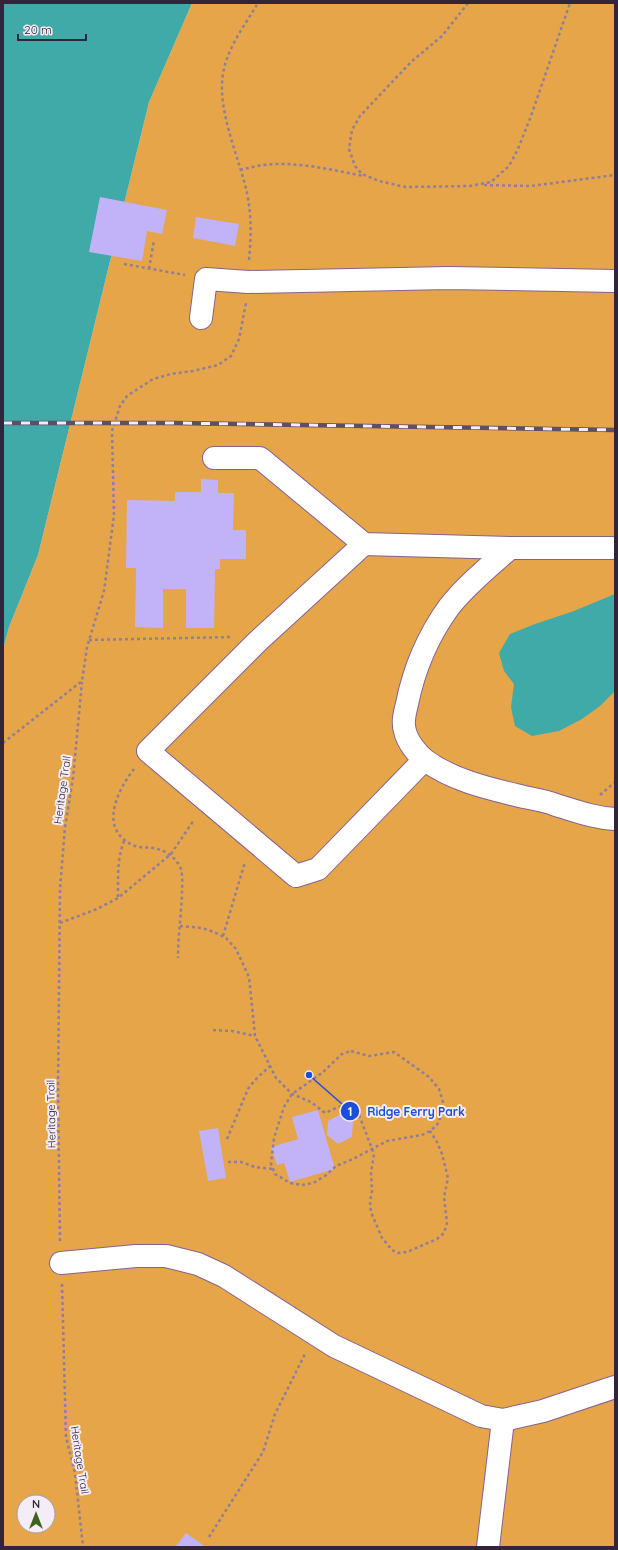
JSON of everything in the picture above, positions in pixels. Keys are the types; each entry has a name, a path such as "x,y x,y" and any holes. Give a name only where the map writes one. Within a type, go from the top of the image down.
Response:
{"lane":[{"path":"201,318 206,279 248,282 449,278 615,281"},
{"path":"214,458 260,458 364,544 510,548 615,548"},
{"path":"364,544 264,636 148,751 296,876 318,868 424,760"},
{"path":"510,548 471,583 450,607 425,648 410,687 404,717 404,730 411,745 424,760 456,777 501,791 554,804 610,823"},
{"path":"61,1262 136,1256 166,1256 198,1264 224,1276 315,1335 363,1361 481,1416 503,1420 543,1411 615,1387"},
{"path":"488,1547 503,1420"}],"path":[{"name":"Heritage Trail","path":"82,1547 75,1473 66,1437 61,1262 58,1090 60,889 65,827 73,778 82,681 89,640 104,591 114,515 112,431 120,406 127,396 153,379 218,365 231,356 239,338 248,282 252,224 247,193 227,119 222,90 223,74 232,47 258,3"},
{"path":"468,3 442,36 411,62 360,116 352,130 349,149 355,166 362,174 369,177 405,187 478,184 531,186 615,174"},
{"path":"478,184 491,182 508,166 518,148 531,116 570,3"},
{"path":"240,170 265,165 298,165 369,177"},
{"path":"149,269 154,240"},
{"path":"124,264 206,279"},
{"path":"89,640 264,636"},
{"path":"3,743 82,681"},
{"path":"148,751 130,774 121,790 115,804 112,818 116,832 124,841 137,847 153,848 165,852 174,858 180,869 182,879 178,958"},
{"path":"60,923 97,909 118,898 171,854 207,801"},
{"path":"223,936 251,839"},
{"path":"118,898 120,850 124,841"},
{"path":"180,926 202,928 223,936 236,949 249,977 255,1036 276,1078 292,1094 311,1102 325,1113 343,1105 359,1115 374,1154 371,1173 372,1191 370,1202 372,1212 382,1238 392,1250 398,1253 407,1252 437,1239 444,1233 447,1223 444,1197 448,1178 442,1154 430,1131"},
{"path":"213,1030 232,1031 255,1036"},
{"path":"351,1051 369,1056 394,1052 429,1077 439,1089 443,1102 443,1112 437,1125 430,1131 422,1135 388,1141 336,1166 325,1176 313,1183 302,1185 290,1183 275,1174 271,1164 274,1138 280,1118 292,1094 313,1080 342,1054 351,1051"},
{"path":"227,1139 248,1089 270,1066"},
{"path":"228,1162 241,1162 254,1167 273,1169"},
{"path":"209,1537 263,1452 275,1414 315,1335"}],"shaded area":[{"path":"3,3 192,3 149,102 38,555 9,627 3,649"},
{"path":"192,3 615,3 615,1547 3,1547 3,649 9,627 38,555 149,102"},
{"path":"615,594 615,691 600,706 582,719 559,731 532,736 515,726 511,707 514,684 504,671 499,653 510,634 574,611"}],"building":[{"path":"100,197 167,210 162,234 147,231 142,261 89,252"},
{"path":"196,217 239,224 235,246 193,238"},
{"path":"201,479 218,480 218,493 234,493 233,530 246,530 246,559 220,559 220,569 215,569 214,628 186,628 186,589 163,589 163,628 135,627 136,568 126,568 127,500 175,501 175,492 201,492"},
{"path":"318,1110 335,1169 290,1182 284,1163 277,1165 271,1147 298,1139 292,1117"},
{"path":"341,1114 353,1122 352,1137 338,1144 327,1135 328,1121"},
{"path":"218,1128 226,1178 208,1181 199,1131"},
{"path":"186,1533 206,1547 175,1547"}],"railway":[{"path":"3,423 176,423 615,430"}],"place":[{"name":"Ridge Ferry Park","path":"309,1075"}]}
